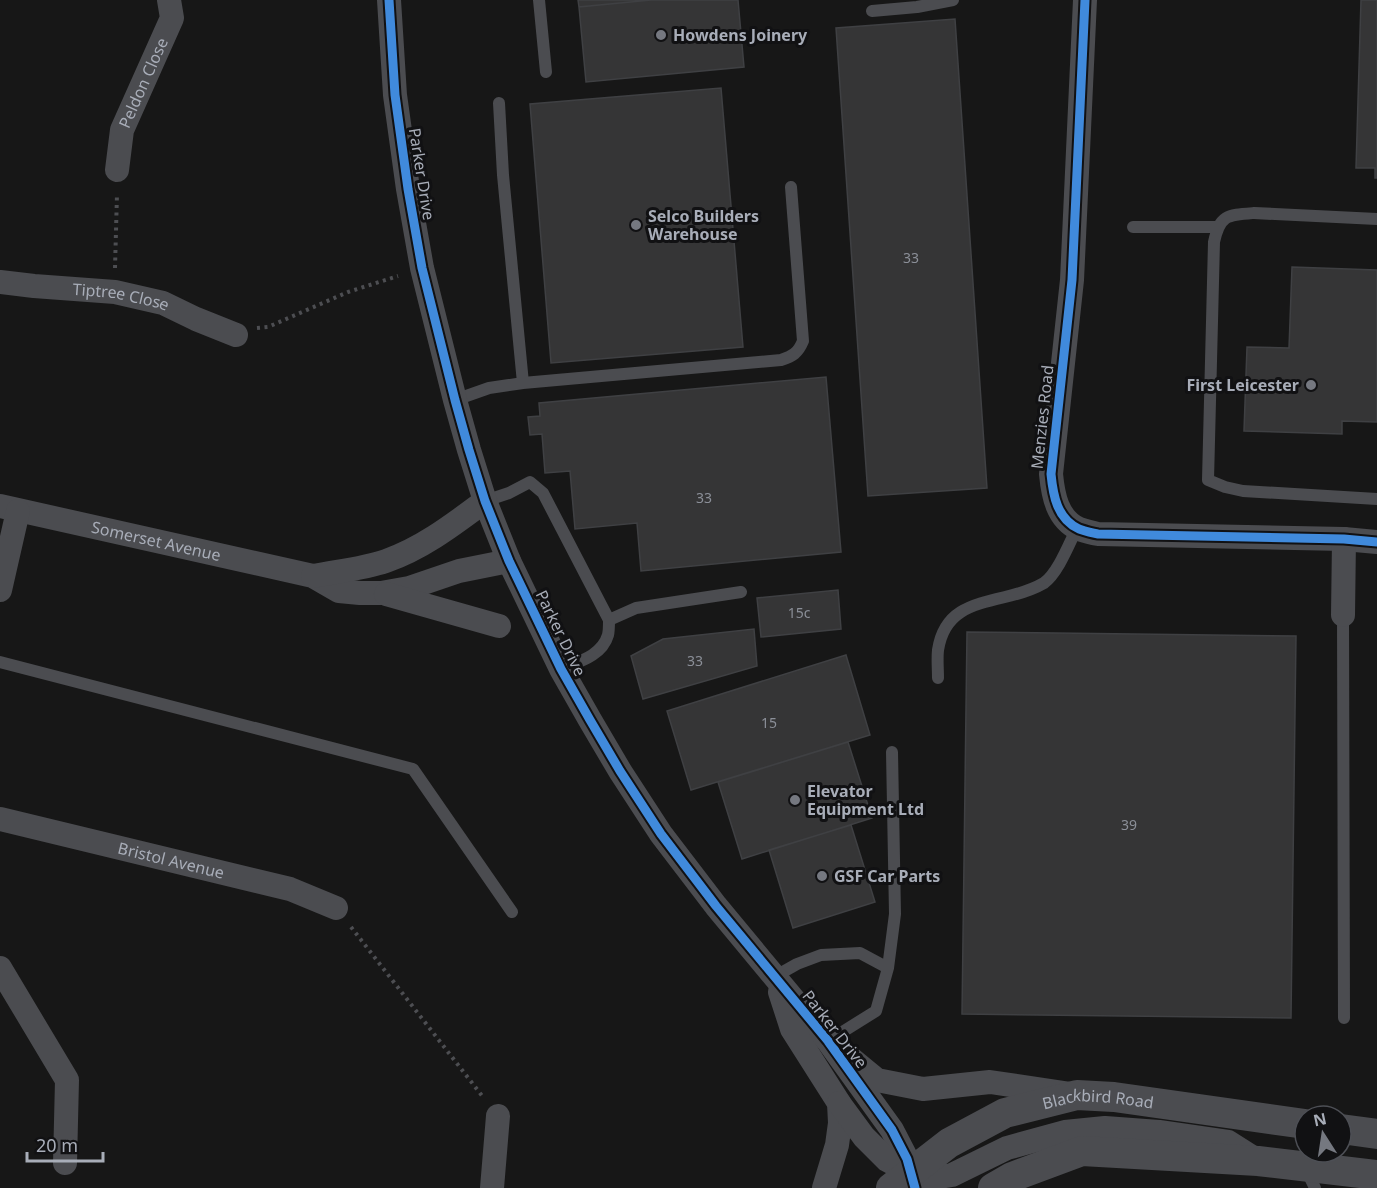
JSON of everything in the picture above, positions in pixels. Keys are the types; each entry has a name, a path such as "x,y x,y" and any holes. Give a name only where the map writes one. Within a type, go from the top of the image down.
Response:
{"street":[{"name":"Peldon Close","path":"117,170 122,130 172,18 169,0"},
{"name":"Parker Drive","path":"389,0 395,95 422,268 455,400 485,501 509,561 561,669 620,771 661,834 716,906 828,1041 892,1130 907,1159 906,1183"},
{"name":"Menzies Road","path":"1077,528 1062,516 1054,498 1051,474 1072,280 1085,0"},
{"name":"Tiptree Close","path":"0,282 115,292 163,303 236,335"},
{"name":"Somerset Avenue","path":"313,576 358,569 411,551 441,533 485,501"},
{"path":"0,590 9,508"},
{"name":"Somerset Avenue","path":"9,508 313,576 339,591 381,593 409,588 459,571 509,561"},
{"path":"1077,528 1098,534 1344,539 1377,542"},
{"path":"1343,615 1344,539"},
{"name":"Somerset Avenue","path":"381,593 499,626"},
{"name":"Bristol Avenue","path":"1,820 290,890 336,908"},
{"path":"0,968 67,1080 65,1163"},
{"name":"Parker Drive","path":"774,977 792,1029 839,1103 864,1137 906,1183"},
{"name":"Parker Drive","path":"828,1041 877,1080 923,1089 990,1082 1077,1095"},
{"name":"Blackbird Road","path":"906,1183 949,1143 1005,1113 1077,1095 1114,1097 1293,1122"},
{"path":"824,1188 837,1145 840,1123 839,1103"},
{"path":"492,1188 498,1116"},
{"name":"Blackbird Road","path":"906,1183 952,1175 1007,1148 1065,1132 1105,1128 1159,1132 1228,1142 1258,1161"},
{"path":"1353,1131 1377,1134"},
{"name":"Blackbird Road","path":"993,1188 1012,1177 1082,1151 1258,1161 1310,1177 1377,1175"}],"lane":[{"path":"539,0 546,72"},
{"path":"872,11 917,7 953,0"},
{"path":"499,103 503,176 523,383"},
{"path":"455,400 489,388 523,383 769,361 793,356 800,349 803,341 791,187"},
{"path":"1377,219 1254,213 1226,217 1217,227 1214,242 1208,480 1225,488 1243,491 1377,499"},
{"path":"1133,226 1217,227"},
{"path":"485,501 530,482 543,493 609,620 608,636 600,649 587,659 561,669"},
{"path":"938,678 938,651 942,635 952,618 976,604 1022,593 1044,582 1056,572 1077,528"},
{"path":"609,620 636,608 741,592"},
{"path":"1343,615 1344,1018"},
{"path":"0,662 413,769 512,912"},
{"path":"828,1041 876,1011 888,968 895,914 892,752"},
{"path":"774,977 797,964 821,955 860,953 888,968"}],"path":[{"path":"115,292 117,170"},
{"path":"236,335 244,329 268,327 348,292 422,268"},
{"path":"336,908 498,1116"}],"building":[{"path":"578,0 651,0 579,7"},
{"name":"Howdens Joinery","path":"651,0 738,0 744,67 586,82 579,7"},
{"path":"1361,0 1377,0 1377,178 1375,178 1375,168 1356,168"},
{"path":"955,19 987,488 868,496 836,28"},
{"name":"Selco Builders Warehouse","path":"721,88 743,347 551,363 530,104"},
{"name":"First Leicester","path":"1292,267 1377,270 1377,422 1342,421 1342,434 1244,431 1247,347 1289,348"},
{"path":"826,377 841,552 641,571 637,523 575,529 570,471 545,473 542,434 530,435 528,417 540,416 539,403"},
{"path":"838,590 841,629 761,637 757,598"},
{"path":"754,629 757,666 643,699 631,656 663,639"},
{"path":"967,632 1296,636 1291,1018 962,1014"},
{"path":"846,655 870,735 691,790 667,711"},
{"name":"Elevator Equipment Ltd","path":"848,742 872,818 742,859 718,782"},
{"name":"GSF Car Parts","path":"851,825 875,902 793,928 769,850"}],"cycle path":[{"path":"389,0 395,95 422,268 469,450 485,501 509,561 561,669 620,771 661,834 716,906 828,1041 892,1130 907,1159 915,1188"},
{"path":"1085,0 1072,280 1051,474 1057,506 1072,525 1098,534 1344,539 1377,542"}],"place":[{"name":"Howdens Joinery","path":"661,35"},
{"name":"Selco Builders Warehouse","path":"636,225"},
{"name":"First Leicester","path":"1311,385"},
{"name":"Elevator Equipment Ltd","path":"795,800"},
{"name":"GSF Car Parts","path":"822,876"}]}
